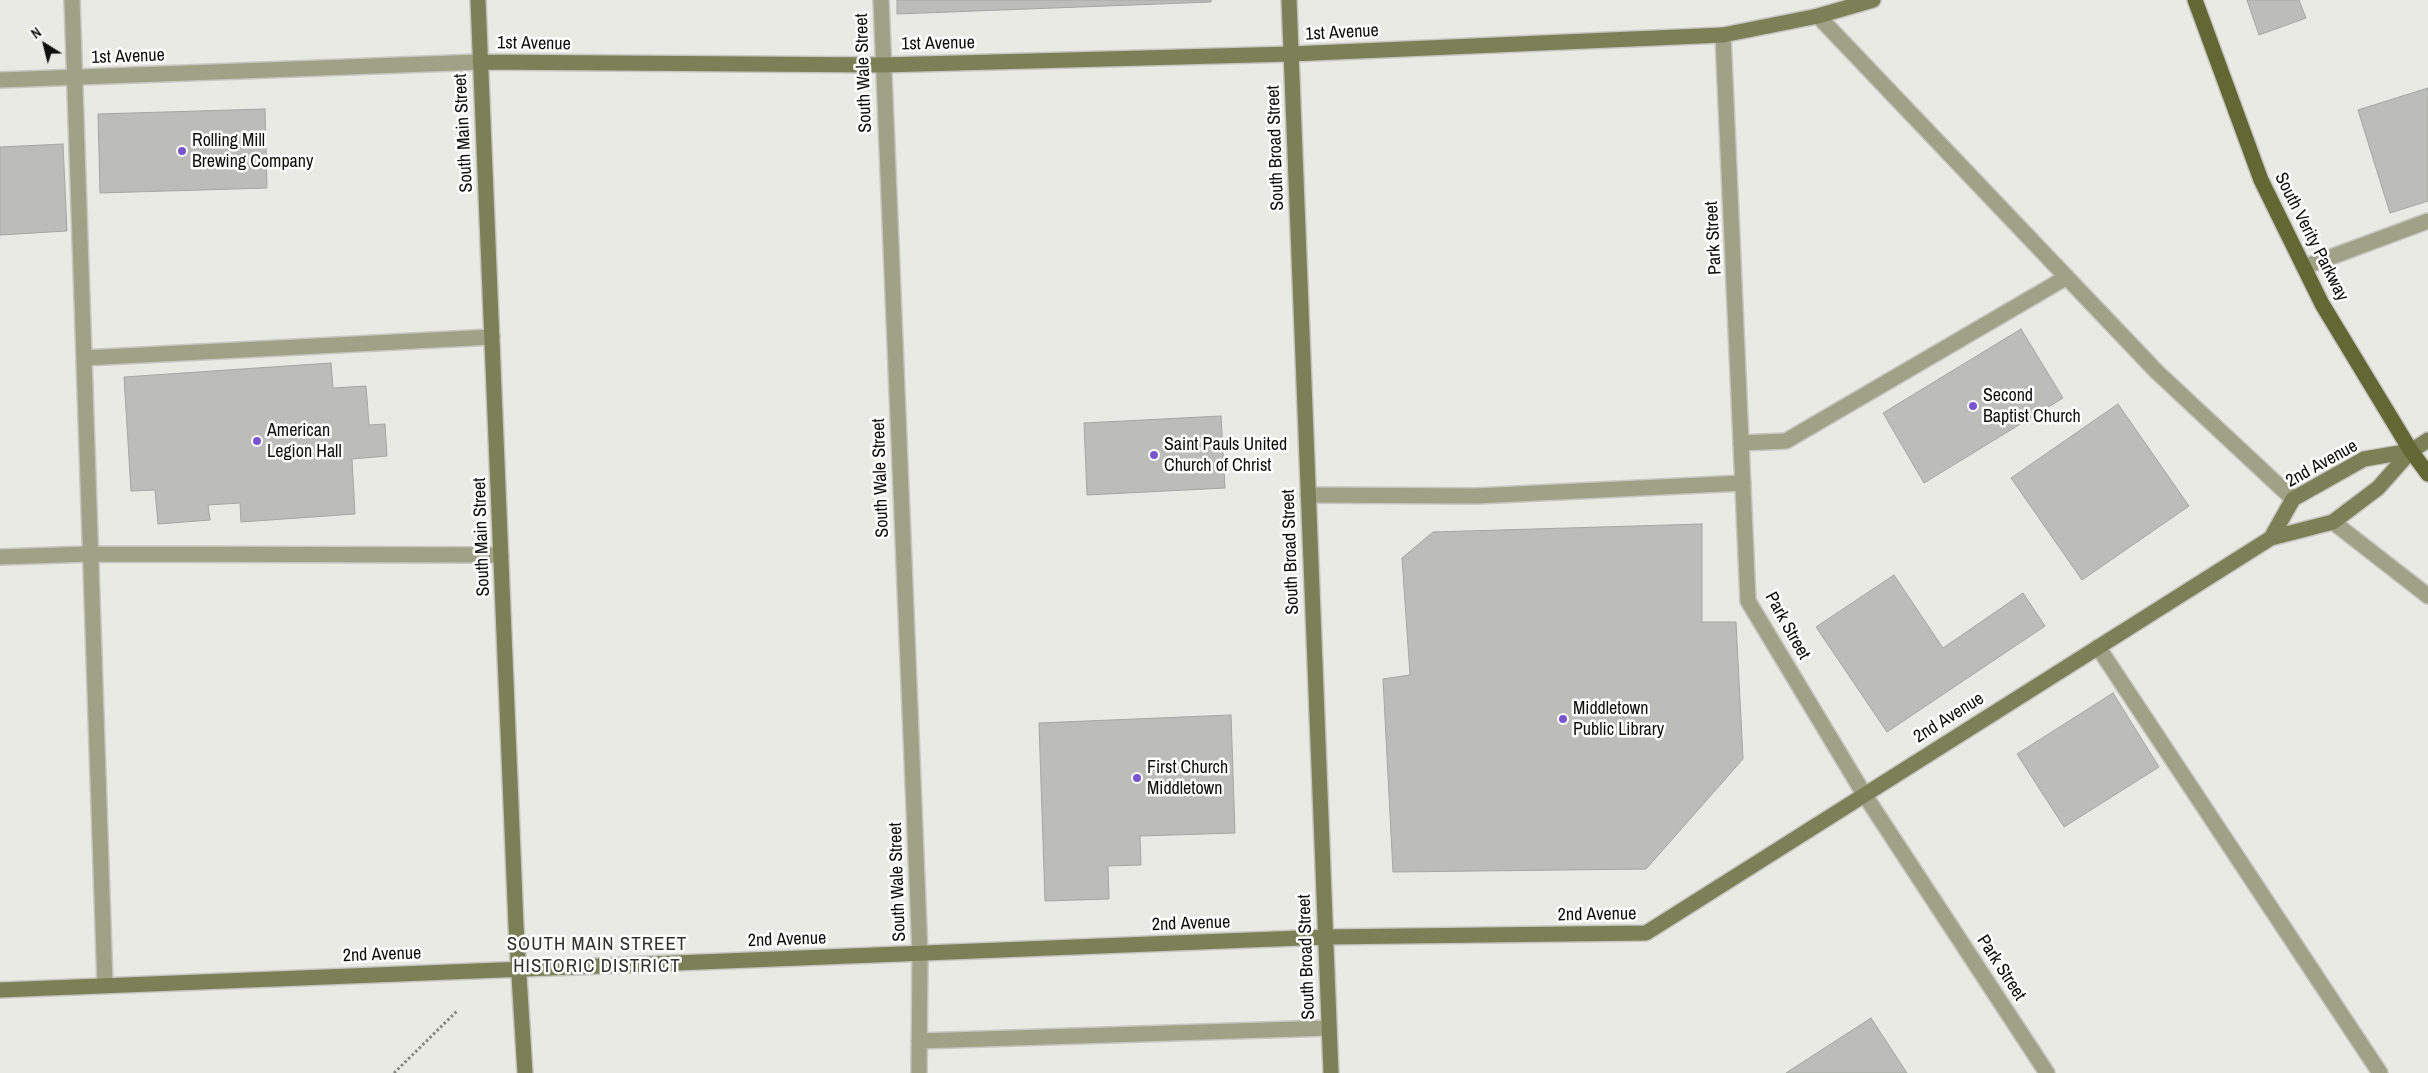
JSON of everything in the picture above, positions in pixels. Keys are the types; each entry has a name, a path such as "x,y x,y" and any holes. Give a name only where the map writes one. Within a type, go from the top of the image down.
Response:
{"main road":[{"name":"South Verity Parkway","path":"2195,0 2261,180 2322,304 2411,451 2428,474"}],"street":[{"path":"72,0 105,985"},
{"name":"South Main Street","path":"478,0 525,1073"},
{"name":"South Wale Street","path":"881,0 882,65 920,954 919,1073"},
{"name":"South Broad Street","path":"1289,0 1331,1073"},
{"name":"1st Avenue","path":"0,80 480,62 534,64 882,65 1291,54 1723,35 1818,16 1872,0"},
{"path":"1818,16 2157,372 2293,499"},
{"name":"Park Street","path":"1723,35 1748,601 1864,794 2047,1073"},
{"path":"2304,267 2428,221"},
{"path":"1741,443 1786,441 2067,277"},
{"path":"84,358 492,337"},
{"name":"2nd Avenue","path":"0,990 1325,937 1646,933 2270,538 2333,522 2378,488 2411,451 2428,440"},
{"name":"2nd Avenue","path":"2270,538 2293,499 2364,459 2411,451"},
{"path":"1308,495 1476,496 1743,483"},
{"path":"2333,522 2428,596"},
{"path":"0,556 90,554 501,555"},
{"path":"2098,647 2380,1073"},
{"path":"919,1041 1329,1028"}],"path":[{"path":"394,1073 457,1012"}],"building":[{"path":"897,0 1211,0 1211,2 897,14"},
{"path":"2247,0 2299,0 2306,18 2259,35"},
{"path":"2428,88 2428,201 2390,213 2358,110"},
{"name":"Rolling Mill Brewing Company","path":"265,109 267,188 100,193 98,114"},
{"path":"63,144 67,231 0,235 0,147"},
{"name":"Second Baptist Church","path":"2021,329 2063,398 1924,483 1883,413"},
{"name":"American Legion Hall","path":"331,363 333,388 366,386 369,425 385,424 387,456 352,459 355,514 241,522 240,503 208,505 210,520 158,524 155,490 131,491 124,377"},
{"path":"2118,404 2189,506 2082,580 2011,478"},
{"name":"Saint Pauls United Church of Christ","path":"1221,416 1225,488 1087,495 1084,423"},
{"name":"Middletown Public Library","path":"1702,524 1702,622 1736,622 1743,759 1646,869 1393,872 1383,679 1410,675 1402,558 1433,532"},
{"path":"1894,575 1943,648 2023,593 2045,626 1887,732 1816,627"},
{"path":"2113,693 2159,767 2064,827 2017,754"},
{"name":"First Church Middletown","path":"1231,715 1235,833 1140,836 1141,865 1108,866 1109,899 1045,901 1039,723"},
{"path":"1871,1018 1907,1073 1786,1073"}],"place":[{"name":"Rolling Mill Brewing Company","path":"182,151"},
{"name":"Second Baptist Church","path":"1973,406"},
{"name":"American Legion Hall","path":"257,441"},
{"name":"Saint Pauls United Church of Christ","path":"1154,455"},
{"name":"Middletown Public Library","path":"1563,719"},
{"name":"First Church Middletown","path":"1137,778"}],"district":[{"name":"SOUTH MAIN STREET HISTORIC DISTRICT","path":"597,956"}]}
